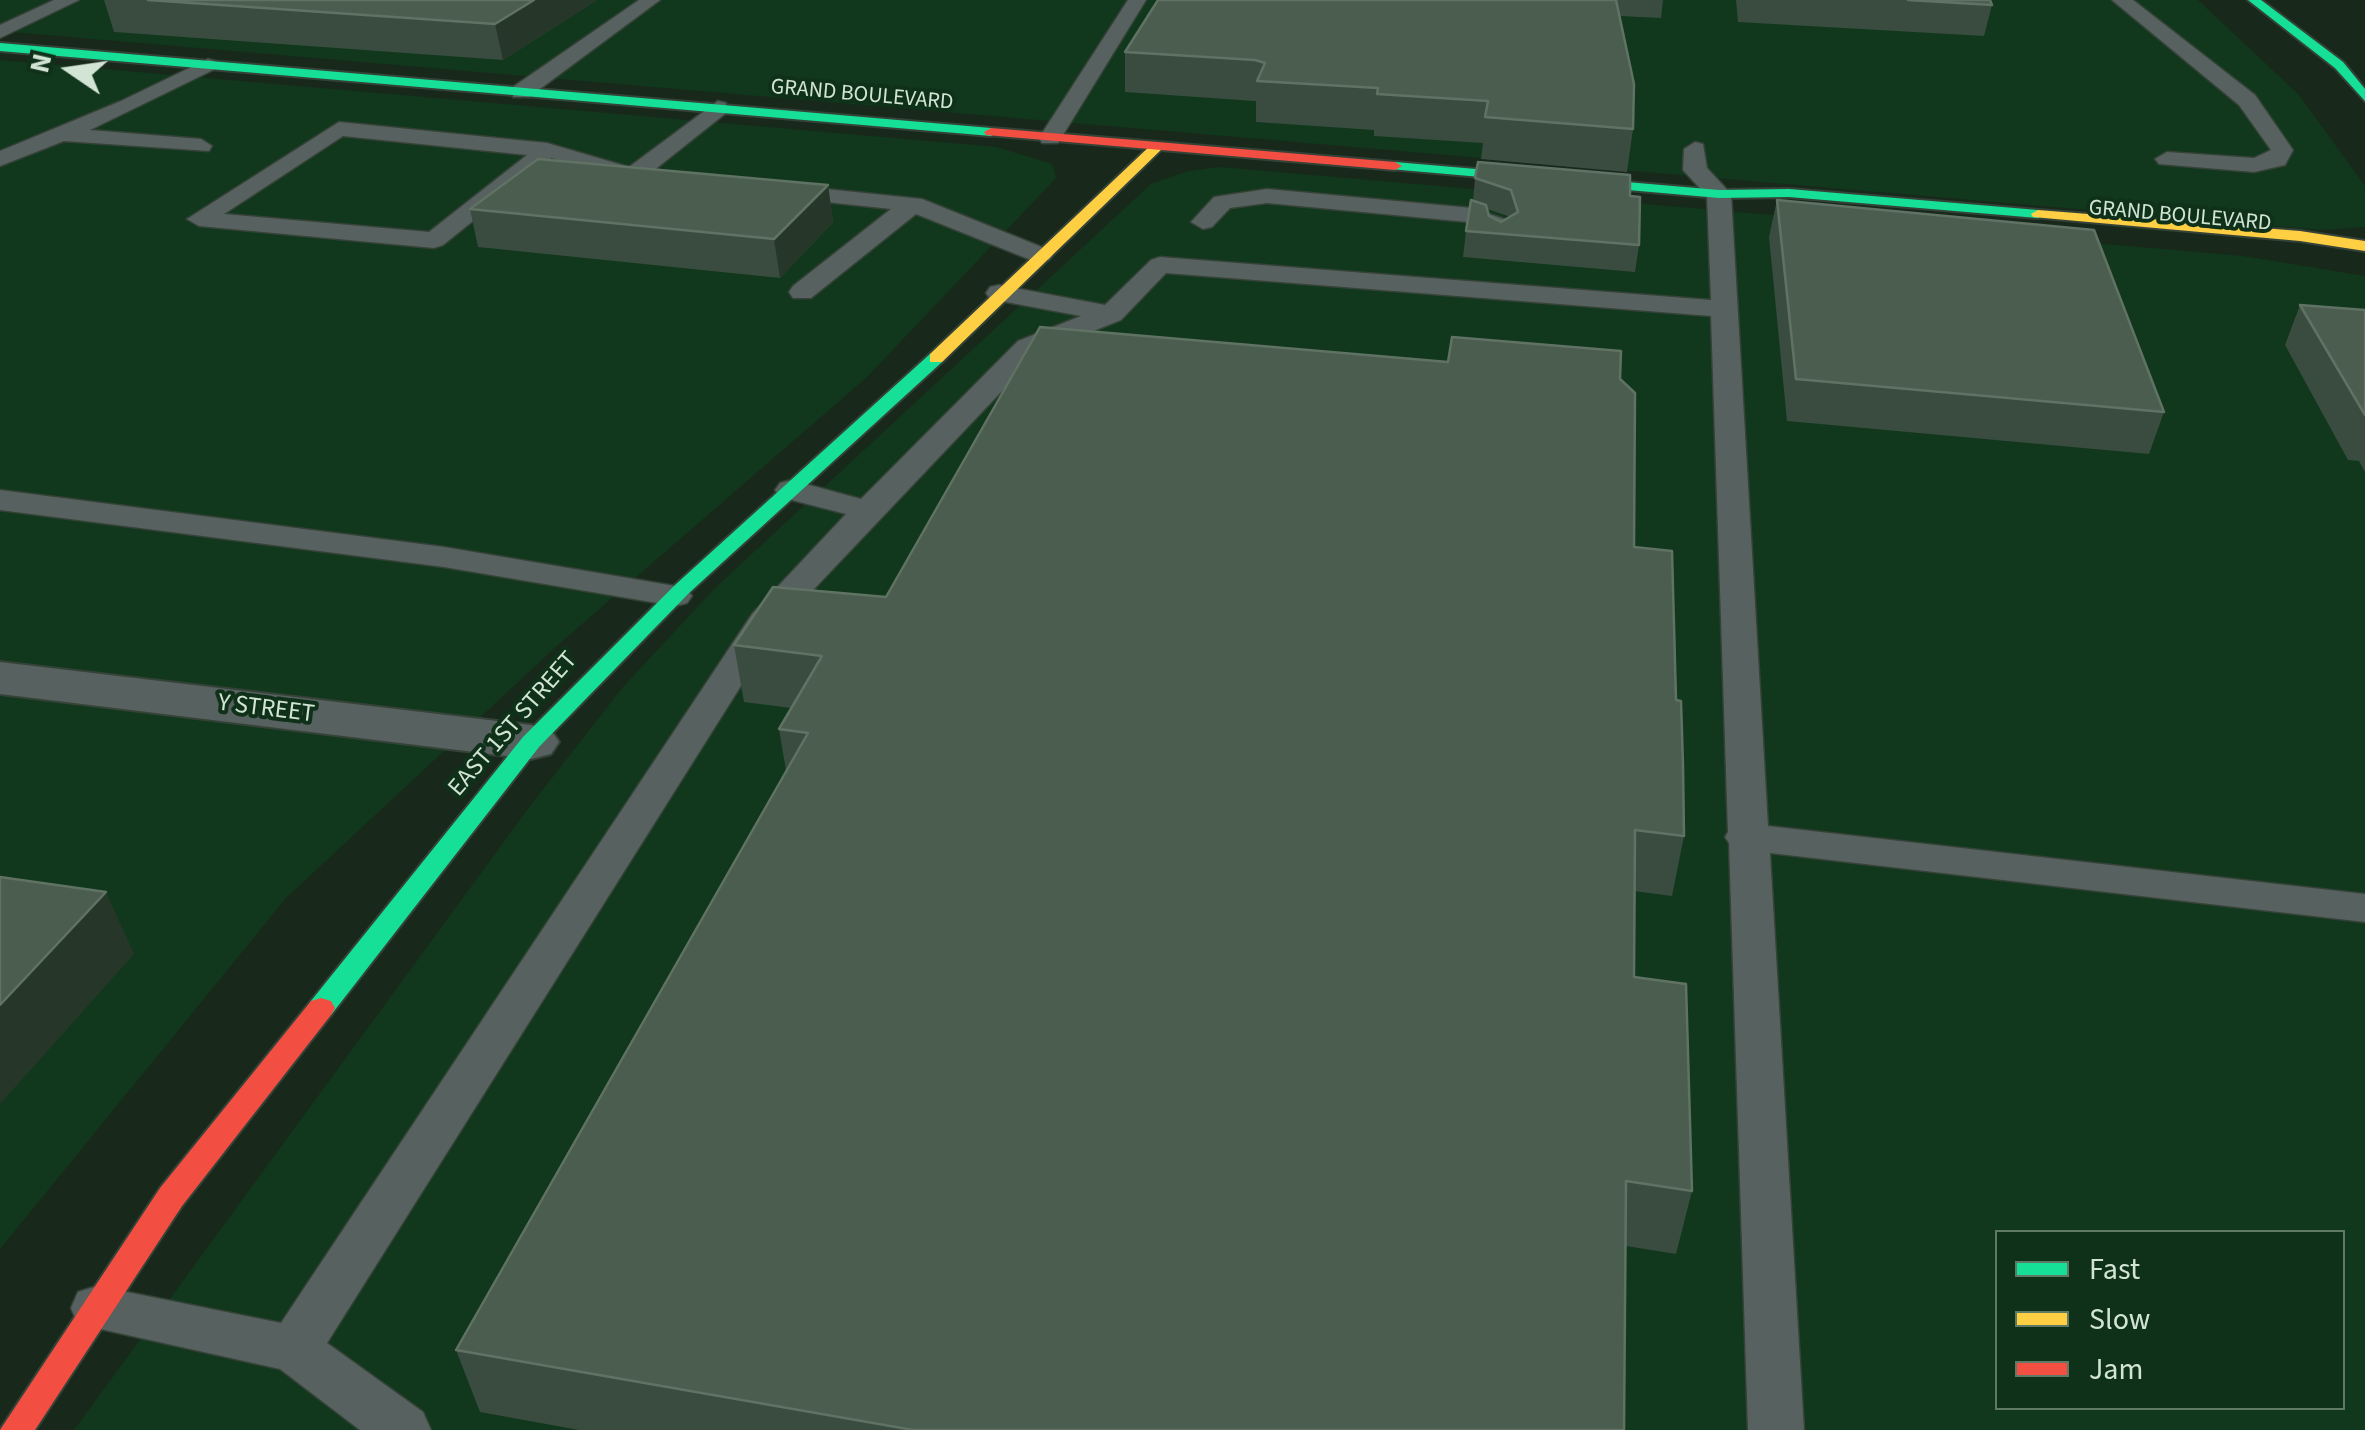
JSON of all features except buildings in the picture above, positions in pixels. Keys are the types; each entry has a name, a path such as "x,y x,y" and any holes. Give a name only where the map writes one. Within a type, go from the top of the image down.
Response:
{"main road":[{"path":"2254,0 2318,47 2365,97"},
{"name":"GRAND BOULEVARD","path":"0,46 1719,194 1788,193 2300,236 2365,246"},
{"name":"EAST 1ST STREET","path":"16,1430 170,1197 532,742 675,596 919,374 998,293 1156,147"},
{"name":"GRAND BOULEVARD","path":"1719,194 1790,210 2310,253 2338,244"},
{"path":"2310,253 2365,267"}],"street":[{"name":"Y STREET","path":"0,678 532,742"}],"lane":[{"path":"0,32 70,0"},
{"path":"521,92 650,0"},
{"path":"1050,138 1137,0"},
{"path":"2121,0 2247,100 2282,150 2277,160 2254,165 2167,159"},
{"path":"0,160 208,64"},
{"path":"633,176 718,108"},
{"path":"547,150 434,240 199,220 339,129 547,150 633,176 689,182"},
{"path":"60,135 201,146"},
{"path":"1695,149 1695,170 1719,194 1745,837 1776,1430"},
{"path":"745,188 913,204 1040,255"},
{"path":"1203,222 1223,202 1267,196 1472,214 1498,225 1492,291"},
{"path":"802,292 913,204"},
{"path":"294,1349 764,620 1028,347 1111,314 1160,265 1724,309"},
{"path":"998,293 1111,314"},
{"path":"791,490 868,510"},
{"path":"0,500 444,558 675,596"},
{"path":"1745,837 2365,908"},
{"path":"97,1308 294,1349 403,1430"}],"shaded area":[{"path":"0,0 2198,0 2299,95 2365,186 2365,227 2322,230 0,31"},
{"path":"0,60 997,147 1052,164 1056,178 867,377 559,644 286,898 0,1249"},
{"path":"1220,167 2243,256 2365,276 2365,1430 74,1430 530,806 623,687 714,589 1151,184 1188,171"}],"traffic: fast":[{"path":"2254,0 2339,65 2365,97"},
{"path":"0,47 991,132"},
{"path":"1395,166 1719,194 1789,193 2038,214"},
{"path":"321,1008 531,742 682,589 936,358"}],"traffic: slow":[{"path":"936,358 1157,147"},
{"path":"2038,214 2300,236 2365,246"}],"traffic: jam":[{"path":"991,132 1395,166"},
{"path":"16,1430 171,1197 321,1008"}]}
